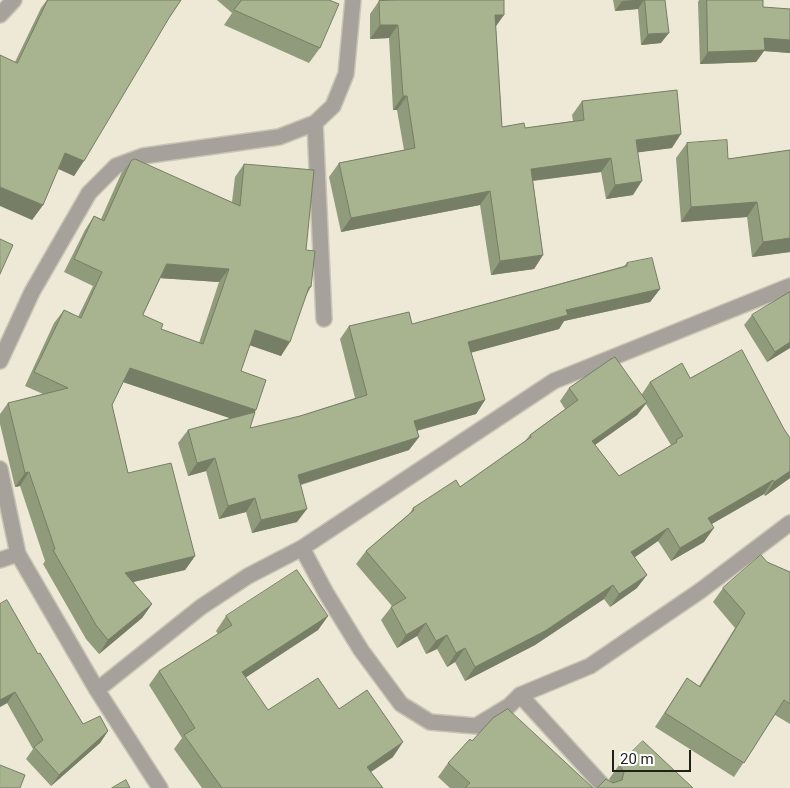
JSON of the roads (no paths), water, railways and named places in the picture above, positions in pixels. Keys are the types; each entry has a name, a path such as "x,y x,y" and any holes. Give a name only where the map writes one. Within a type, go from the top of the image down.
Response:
{"street":[{"path":"0,15 14,0"},
{"path":"0,361 32,292 90,192 116,166 143,156 278,137 315,123 333,106 346,74 353,0"},
{"path":"315,123 324,319"},
{"path":"97,690 201,607 248,576 302,548 554,381 790,286"},
{"path":"0,469 18,554 97,690 160,788"},
{"path":"302,548 326,593 361,650 401,704 430,722 476,726 509,706 520,695 590,666 700,591 790,523"},
{"path":"0,560 18,554"},
{"path":"520,695 605,788"}]}
